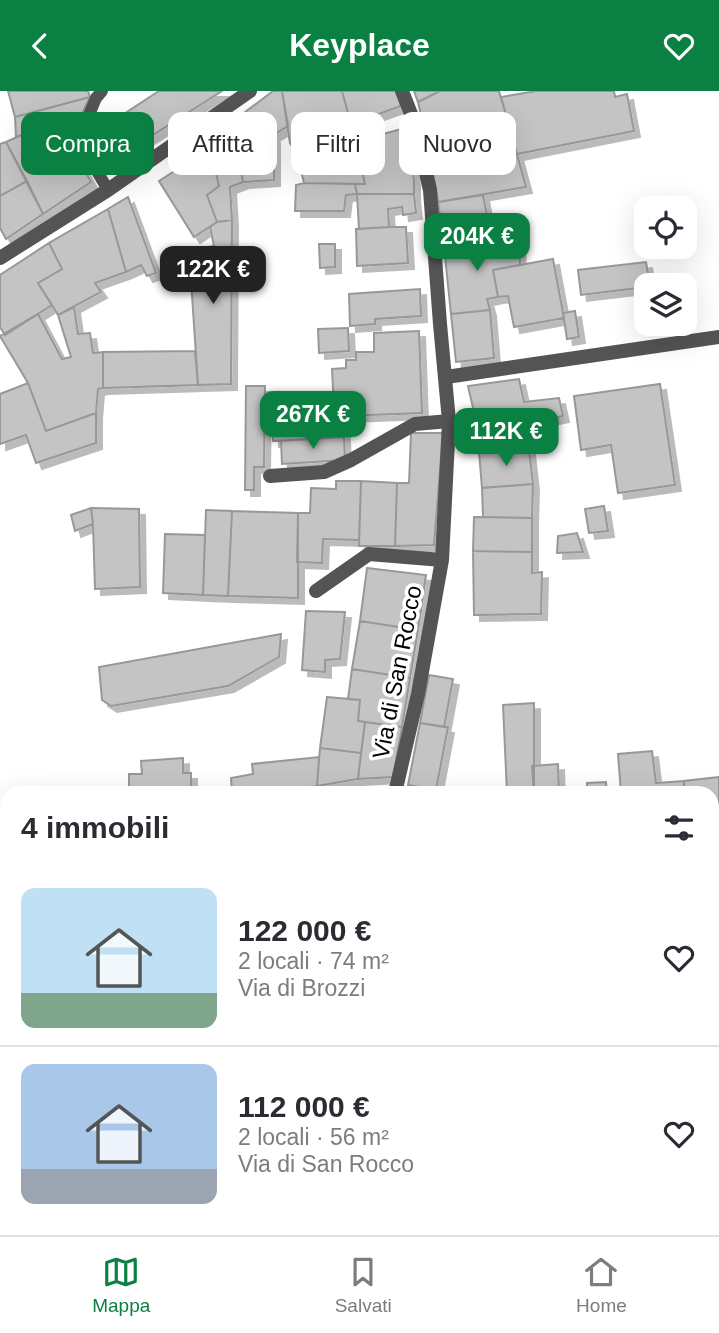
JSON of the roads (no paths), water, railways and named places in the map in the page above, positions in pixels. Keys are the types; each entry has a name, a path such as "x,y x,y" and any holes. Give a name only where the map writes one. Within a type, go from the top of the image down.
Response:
{"street":[{"path":"0,256 108,190 250,91"},
{"name":"Via di San Rocco","path":"397,786 418,694 442,560 449,421 430,190 413,119 402,91"},
{"path":"446,377 719,337"},
{"path":"270,476 324,472 415,424 449,421"},
{"name":"Via di San Rocco","path":"316,591 369,554 442,560"}],"lane":[{"path":"102,91 96,98 84,127 91,161 108,190"}]}
